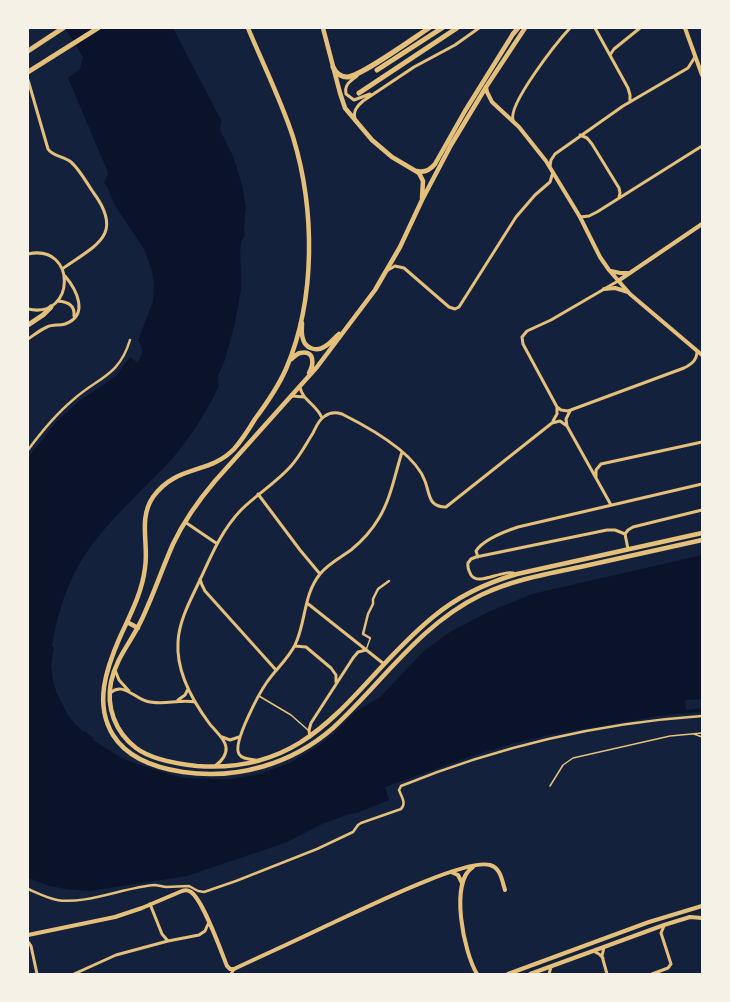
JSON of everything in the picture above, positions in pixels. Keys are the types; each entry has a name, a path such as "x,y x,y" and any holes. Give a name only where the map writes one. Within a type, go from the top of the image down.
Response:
{"main road":[{"path":"28,51 63,28"},
{"path":"28,72 98,28"},
{"path":"248,28 286,116 302,175 307,205 309,238 308,271 302,311 290,360 276,389 233,450 212,465 192,470 175,477 164,485 152,499 146,512 144,520 147,551 144,576 139,594 112,657 102,692 102,703 106,719 112,733 126,750 144,762 161,768 179,771 215,774 233,773 269,765 318,741 345,717 422,637 446,616 476,597 496,588 534,577 702,540"},
{"path":"323,28 343,103 355,121 372,140 392,157 415,170 421,176 423,181 422,200"},
{"path":"334,67 338,74 345,77 353,76 365,70 429,28"},
{"path":"377,70 442,28"},
{"path":"359,93 458,28"},
{"path":"415,170 424,172 432,168 435,164 513,32 518,28"},
{"path":"525,28 486,87 451,145 388,270 348,326 300,387 215,481 185,522 168,556 138,628 115,668 110,693 110,703 116,725 122,735 134,747 150,756 165,760 186,765 208,767 234,766 259,760 287,750 310,737 334,717 424,624 445,607 465,595 517,574 702,533"},
{"path":"28,325 43,315 51,307"},
{"path":"302,311 302,338 307,346 315,350 324,348 348,326"},
{"path":"290,360 300,353 307,354 312,358 313,365 303,383"},
{"path":"496,588 492,588 491,586 497,581"},
{"path":"446,616 450,610 467,600 468,596 465,595"},
{"path":"127,622 138,628"}],"street":[{"path":"355,121 354,116 356,108 363,101 414,67 455,45 479,28"},
{"path":"513,120 512,112 533,76 570,28"},
{"path":"595,28 628,88 630,102"},
{"path":"610,55 614,49 640,28"},
{"path":"684,28 701,74"},
{"path":"550,166 554,154 630,102 688,68 694,61 695,57"},
{"path":"701,74 702,66"},
{"path":"365,70 347,84 346,94 352,99 357,100 378,91"},
{"path":"28,80 48,149 52,154 66,159 73,164 101,202 107,218 107,228 101,240 62,269"},
{"path":"486,87 486,92 492,102 513,120 530,139 550,166 609,270 630,294 702,355"},
{"path":"580,135 587,138 592,144 619,188 619,198"},
{"path":"580,217 593,214 702,146"},
{"path":"388,270 395,266 404,268 449,307 455,309 459,307 516,217 535,195 550,182 554,172"},
{"path":"697,351 695,359 692,363 684,368 570,410 563,411 557,407 523,344 522,339 526,331 551,320 618,281 702,224"},
{"path":"28,254 41,253 49,256 57,262 79,301 78,310 73,318 65,324 52,325 28,339"},
{"path":"609,270 626,274 632,271"},
{"path":"28,309 38,310 51,307 58,301 64,290 65,276"},
{"path":"604,289 618,289 630,294"},
{"path":"58,301 65,302 72,306 74,310 73,318"},
{"path":"28,450 43,430 65,407 84,391 103,380 117,366 127,350 130,340"},
{"path":"300,387 304,397 319,411 322,418"},
{"path":"292,396 304,397"},
{"path":"319,411 338,413 346,416 379,435 402,452 413,461 421,472 426,483 429,496 434,503 442,507 446,507 552,423 556,417 557,407"},
{"path":"567,426 567,416 570,410"},
{"path":"208,767 220,763 226,753 226,747 220,736 206,720 195,702 188,689 179,662 178,641 185,613 216,543 228,526 240,510 290,467 302,452 322,418 329,413"},
{"path":"552,423 560,421 567,426 611,505"},
{"path":"596,478 596,470 601,464 702,442"},
{"path":"259,760 240,756 237,750 240,736 259,696 276,670 295,646 312,587 320,574 333,561 359,543 374,526 384,510 402,452"},
{"path":"478,557 476,551 478,548 492,538 507,531 530,524 702,484"},
{"path":"258,494 320,574"},
{"path":"625,534 628,530 634,527 702,510"},
{"path":"185,522 216,543"},
{"path":"517,574 507,572 483,579 474,579 467,566 471,559 478,557 607,530 618,531 625,534"},
{"path":"625,534 628,549"},
{"path":"200,579 205,591 276,670"},
{"path":"370,638 362,634 368,614 373,604 373,599 378,590 389,581"},
{"path":"307,603 384,664"},
{"path":"295,646 306,647 331,668 336,675 336,684"},
{"path":"310,737 309,730 311,723 336,684 355,655 358,652 366,650"},
{"path":"115,668 119,680 130,693"},
{"path":"110,693 113,690 124,689 142,700 152,702 195,702"},
{"path":"177,701 183,697 188,689"},
{"path":"28,889 50,898 64,901 78,900 155,885 166,887 189,886 198,891 204,892 317,849 353,832 361,823 401,809 404,806 399,790 401,786 468,761 509,749 593,730 655,720 702,716"},
{"path":"220,736 230,740 240,736"},
{"path":"231,974 234,969 387,898 451,872 476,866 488,865 496,868 500,873 505,890"},
{"path":"476,866 467,872 464,878 462,885 461,913 464,941 468,957 476,974"},
{"path":"451,872 458,875 462,885"},
{"path":"28,935 115,917 187,890 192,893 209,922 227,966 234,969"},
{"path":"150,904 162,934 168,941"},
{"path":"508,974 645,924 702,906"},
{"path":"530,974 664,925 690,917 702,918"},
{"path":"74,974 116,955 168,941 199,935 205,931 209,922"},
{"path":"652,974 666,969 671,962 661,933 664,925"},
{"path":"28,942 31,946 37,974"},
{"path":"604,946 602,953 607,974"},
{"path":"591,951 599,954 603,958"},
{"path":"549,974 551,967"}],"lane":[{"path":"366,650 370,638"},
{"path":"259,696 291,715 309,730"},
{"path":"550,786 563,765 573,758 670,736 702,733"},
{"path":"692,734 702,736"}],"water":[{"path":"65,28 173,28 222,122 221,127 233,156 244,190 246,208 244,233 246,235 240,247 240,297 230,342 224,363 218,376 218,388 197,425 179,451 100,534 83,557 76,569 61,606 52,646 54,647 51,665 56,691 67,713 75,724 94,739 93,740 120,757 172,775 187,778 231,779 259,774 290,763 318,746 331,736 355,712 380,697 424,651 450,632 488,612 532,594 702,555 702,712 666,715 554,734 511,744 475,755 385,787 389,800 357,813 349,814 320,825 285,843 187,876 90,891 50,886 28,878 28,458 56,422 78,402 116,376 130,357 138,363 142,355 142,347 138,341 153,301 154,284 152,271 144,249 115,206 104,183 108,174 107,170 68,78 80,69 83,57"}],"pier":[{"path":"223,121 224,126 222,129 235,155 242,174 248,208 246,232 248,234 243,244 243,291 236,330 227,361 220,377 219,385 218,376 225,361 234,330 241,291 241,244 246,235 244,233 246,208 240,174 220,130 221,123"},
{"path":"104,183 115,206 144,249 153,278 153,301 151,279 143,250 114,207 106,188 102,184"},
{"path":"702,699 702,708 686,710 685,700"}]}
